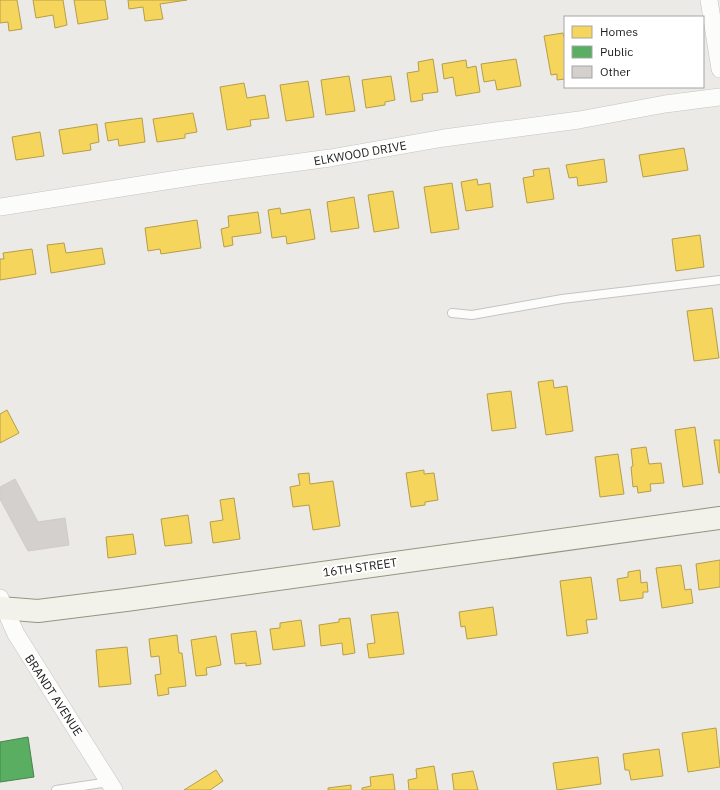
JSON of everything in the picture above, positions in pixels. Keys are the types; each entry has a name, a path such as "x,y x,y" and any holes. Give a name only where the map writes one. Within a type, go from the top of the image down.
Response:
{"street":[{"path":"709,0 720,69"},
{"name":"ELKWOOD DRIVE","path":"0,207 196,176 330,158 444,138 579,120 665,104 720,97"},
{"name":"16TH STREET","path":"1,604 38,611 720,518"},
{"name":"BRANDT AVENUE","path":"1,604 16,634 111,786"}],"lane":[{"path":"452,313 472,315 562,299 720,280"},
{"path":"56,790 111,786"}],"building: Homes":[{"path":"0,0 17,0 22,29 9,31 8,22 0,23"},
{"path":"33,0 63,0 67,25 55,28 53,15 36,18"},
{"path":"74,0 105,0 108,19 78,24"},
{"path":"128,0 187,0 160,4 163,19 145,21 143,7 129,9"},
{"path":"563,33 564,79 557,80 557,74 551,75 544,36"},
{"path":"433,59 438,92 422,94 423,100 411,102 407,73 419,71 418,62"},
{"path":"516,59 521,86 497,90 495,80 484,82 481,64"},
{"path":"466,60 467,68 476,66 480,92 456,96 453,77 444,79 442,64"},
{"path":"349,76 355,111 326,115 321,80"},
{"path":"391,76 395,100 385,102 385,105 366,108 362,80"},
{"path":"308,81 314,117 286,121 280,85"},
{"path":"244,83 247,98 265,95 269,118 250,120 251,126 227,130 220,87"},
{"path":"193,113 197,132 185,134 185,138 157,142 153,119"},
{"path":"142,118 145,142 119,146 118,139 108,141 105,123"},
{"path":"97,124 99,142 90,144 91,150 63,154 59,130"},
{"path":"40,132 44,156 16,160 12,137"},
{"path":"684,148 688,170 643,177 639,155"},
{"path":"604,159 607,182 578,186 577,177 569,178 566,165"},
{"path":"549,168 554,199 527,203 523,178 534,176 533,170"},
{"path":"477,179 478,185 490,183 493,207 466,211 461,182"},
{"path":"452,183 459,229 431,233 424,187"},
{"path":"393,191 399,228 374,232 368,195"},
{"path":"354,197 359,228 331,232 327,202"},
{"path":"280,208 281,214 310,209 315,239 287,244 286,236 272,238 268,210"},
{"path":"258,212 261,233 232,237 233,245 224,247 221,229 229,227 228,216"},
{"path":"197,220 201,248 161,254 160,249 148,251 145,228"},
{"path":"700,235 704,267 676,271 672,239"},
{"path":"64,243 66,253 102,248 105,264 51,273 47,245"},
{"path":"32,249 36,274 0,280 0,259 4,259 3,253"},
{"path":"712,308 719,358 694,361 687,311"},
{"path":"553,380 554,388 567,386 573,431 546,435 538,382"},
{"path":"511,391 516,428 492,431 487,394"},
{"path":"7,410 19,433 0,443 0,414"},
{"path":"695,427 703,484 683,487 675,430"},
{"path":"714,440 720,440 720,473 719,473"},
{"path":"646,447 649,464 661,463 664,483 650,484 651,491 638,493 637,486 633,487 631,449"},
{"path":"618,454 624,494 600,497 595,457"},
{"path":"424,470 424,474 434,473 438,500 425,502 425,505 411,507 406,473"},
{"path":"309,473 310,484 333,481 340,526 313,530 309,505 293,507 290,487 300,485 298,474"},
{"path":"234,498 240,539 213,543 210,522 223,520 220,500"},
{"path":"188,515 192,543 165,546 161,519"},
{"path":"133,534 136,554 108,558 106,537"},
{"path":"720,560 720,587 699,590 696,564"},
{"path":"681,565 685,590 691,589 693,603 662,608 656,568"},
{"path":"640,570 641,583 647,582 648,592 643,592 643,598 620,601 617,579 628,577 628,572"},
{"path":"591,577 597,619 586,620 588,633 567,636 560,581"},
{"path":"493,607 497,635 467,639 465,626 461,627 459,612"},
{"path":"398,612 404,654 369,658 367,644 375,643 371,615"},
{"path":"350,618 355,653 343,655 342,643 321,646 319,625 339,622 339,619"},
{"path":"301,620 305,646 273,650 270,629 280,628 280,623"},
{"path":"256,631 261,664 246,666 246,663 235,664 231,634"},
{"path":"177,635 179,653 182,653 186,686 168,688 169,694 158,696 155,675 161,674 159,656 151,657 149,639"},
{"path":"216,636 221,665 206,668 207,675 196,676 191,640"},
{"path":"127,647 131,684 99,687 96,650"},
{"path":"716,728 720,767 688,772 682,733"},
{"path":"659,749 663,776 631,780 629,770 625,770 623,754"},
{"path":"598,757 601,784 557,790 553,763"},
{"path":"434,766 438,790 409,790 408,780 417,778 416,769"},
{"path":"216,770 223,781 210,790 184,790"},
{"path":"473,771 478,790 454,790 452,774"},
{"path":"393,774 395,790 362,790 362,788 371,786 370,777"},
{"path":"351,785 351,790 328,790 328,788"}],"building: Public":[{"path":"28,737 34,777 0,782 0,742"}],"building: Other":[{"path":"15,479 38,522 65,518 69,545 28,551 0,499 0,487"}]}
